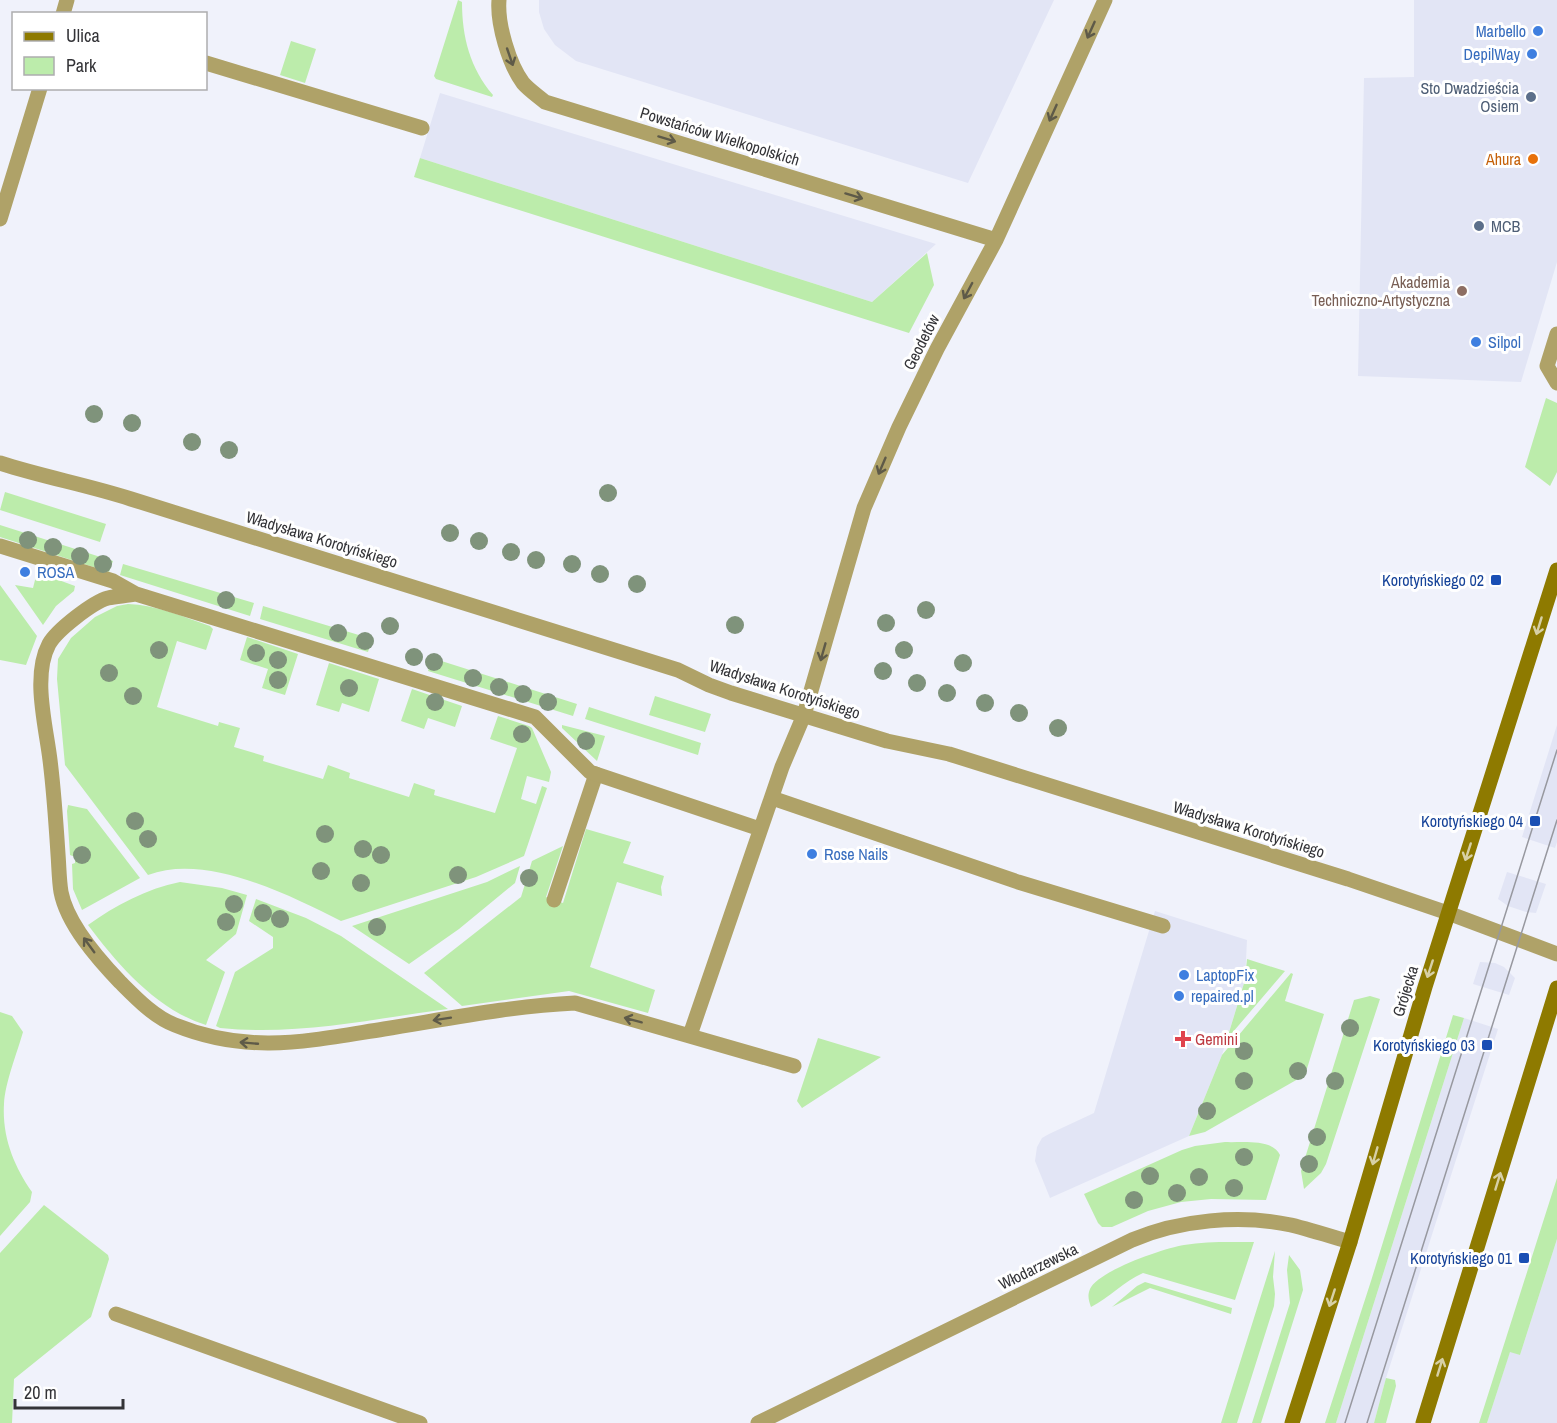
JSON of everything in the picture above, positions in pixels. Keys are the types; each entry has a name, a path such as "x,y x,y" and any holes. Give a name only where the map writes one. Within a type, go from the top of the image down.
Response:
{"main road":[{"name":"Grójecka","path":"1292,1423 1350,1242 1448,914 1557,570"},
{"path":"1423,1423 1557,988"}],"street":[{"name":"Powstańców Wielkopolskich","path":"499,0 501,26 513,65 524,84 545,102 996,240"},
{"name":"Geodetów","path":"690,1035 782,766 804,715 864,508 899,427 937,349 996,240 1105,0"},
{"path":"207,63 422,128"},
{"path":"0,219 39,90"},
{"path":"1557,334 1547,366 1557,383"},
{"name":"Władysława Korotyńskiego","path":"0,463 90,486 678,670 709,685 887,741 949,754 1348,879 1557,954"},
{"path":"0,546 113,581 136,594 535,717 593,773 760,829"},
{"path":"136,594 107,598 69,624 50,643 41,668 41,690 52,775 61,893 74,924 102,964 138,1000 173,1024 207,1037 251,1044 306,1042 542,1004 575,1003 795,1066"},
{"path":"554,900 593,773"},
{"path":"772,798 1018,882 1163,926"},
{"name":"Włodarzewska","path":"758,1423 1132,1240 1155,1231 1198,1221 1243,1221 1290,1225 1350,1242"},
{"path":"116,1314 275,1373 420,1423"}],"shaded area":[{"path":"539,0 1054,0 968,183 576,61 555,45 544,29 539,12"},
{"path":"1414,0 1557,0 1557,262 1521,382 1358,376 1364,78 1414,77"},
{"path":"440,93 936,244 872,302 420,158"},
{"path":"1557,725 1557,842 1555,848 1522,837"},
{"path":"1507,872 1546,884 1536,913 1508,906 1498,899"},
{"path":"1155,911 1247,940 1245,980 1222,1055 1189,1136 1050,1198 1035,1161 1037,1147 1042,1138 1094,1113"},
{"path":"1480,962 1495,963 1504,967 1515,978 1509,995 1473,984"},
{"path":"1464,1018 1498,1029 1386,1378 1374,1423 1336,1423"},
{"path":"1557,1239 1557,1423 1487,1423 1510,1351 1520,1355"}],"green space":[{"path":"458,0 462,2 466,40 473,63 493,95 492,97 436,79 434,76"},
{"path":"291,41 316,49 305,83 280,75"},
{"path":"420,158 872,302 927,253 934,285 909,333 414,177"},
{"path":"1546,398 1557,403 1557,472 1550,486 1525,467"},
{"path":"5,492 106,524 100,542 0,510"},
{"path":"0,525 113,561 109,572 0,537"},
{"path":"123,564 254,603 250,616 120,575"},
{"path":"37,572 75,586 74,591 56,606 43,625 15,585 33,588"},
{"path":"0,585 37,636 26,665 0,660"},
{"path":"128,604 170,612 213,629 206,650 177,641 157,707 218,726 219,722 240,728 234,747 264,756 263,761 323,779 328,765 350,773 349,778 409,797 414,783 435,790 434,795 495,813 517,748 490,739 498,716 529,726 532,728 551,772 549,782 527,776 521,799 536,804 542,786 547,788 524,856 476,877 341,921 273,889 221,873 196,869 171,870 148,875 65,765 57,679 58,659 71,638 95,617 117,606"},
{"path":"263,606 372,639 368,652 260,619"},
{"path":"247,637 298,654 285,695 262,688 268,669 240,660"},
{"path":"432,658 577,704 573,716 428,671"},
{"path":"329,663 379,679 369,712 342,703 339,712 316,705"},
{"path":"412,689 462,706 455,727 428,718 424,729 401,721"},
{"path":"655,696 711,714 705,732 649,715"},
{"path":"589,707 701,743 698,755 585,719"},
{"path":"562,725 605,736 597,761 562,728"},
{"path":"68,805 87,809 140,878 82,910 73,889 72,864 75,863 75,857 70,855"},
{"path":"586,829 631,842 623,863 664,876 661,887 662,896 617,882 590,967 655,990 648,1013 569,991 462,1006 424,973 521,897 532,861 563,846 546,897 563,903"},
{"path":"520,866 515,883 459,929 409,964 352,926 487,882"},
{"path":"180,882 222,888 247,895 236,934 206,960 225,972 206,1025 171,1009 155,997 112,955 88,925 132,899"},
{"path":"256,899 306,918 341,936 448,1009 306,1028 249,1030 216,1026 235,972 273,948 273,937 249,921"},
{"path":"1247,959 1285,971 1227,1039 1245,980"},
{"path":"1291,973 1293,974 1285,1001 1324,1014 1305,1075 1205,1132 1189,1136 1222,1055"},
{"path":"1370,996 1380,999 1326,1164 1321,1173 1304,1189 1301,1171 1354,1000"},
{"path":"0,1012 12,1016 23,1032 7,1087 4,1116 10,1151 32,1192 30,1202 0,1236"},
{"path":"1453,1015 1464,1018 1336,1423 1325,1423 1371,1281"},
{"path":"818,1038 881,1057 802,1108 797,1101"},
{"path":"1225,1142 1263,1144 1270,1146 1280,1155 1266,1200 1211,1199 1181,1202 1148,1211 1112,1227 1102,1227 1098,1223 1084,1194 1182,1150"},
{"path":"1557,1178 1557,1239 1520,1355 1510,1352 1487,1423 1479,1423"},
{"path":"44,1205 108,1255 109,1259 91,1317 14,1379 12,1423 0,1423 0,1253"},
{"path":"1210,1242 1254,1242 1235,1300 1143,1273 1129,1280 1091,1307 1090,1289 1096,1282 1132,1261 1184,1245"},
{"path":"1275,1251 1274,1306 1237,1423 1221,1423"},
{"path":"1289,1255 1300,1270 1303,1290 1261,1423 1252,1423 1290,1303 1287,1270"},
{"path":"1145,1282 1232,1308 1231,1314 1150,1288 1112,1307"},
{"path":"1386,1378 1395,1380 1396,1386 1386,1423 1374,1423"}],"tram line":[{"path":"1345,1423 1557,750"},
{"path":"1367,1423 1557,820"}],"place":[{"name":"Marbello","path":"1538,31"},
{"name":"DepilWay","path":"1532,54"},
{"name":"Sto Dwadzieścia Osiem","path":"1531,97"},
{"name":"Ahura","path":"1533,159"},
{"name":"MCB","path":"1479,226"},
{"name":"Akademia Techniczno-Artystyczna","path":"1462,291"},
{"name":"Silpol","path":"1476,342"},
{"name":"ROSA","path":"25,572"},
{"name":"Korotyńskiego 02","path":"1496,580"},
{"name":"Korotyńskiego 04","path":"1535,821"},
{"name":"Rose Nails","path":"812,854"},
{"name":"LaptopFix","path":"1184,975"},
{"name":"repaired.pl","path":"1179,996"},
{"name":"Gemini","path":"1183,1039"},
{"name":"Korotyńskiego 03","path":"1487,1045"},
{"name":"Korotyńskiego 01","path":"1524,1258"}]}
